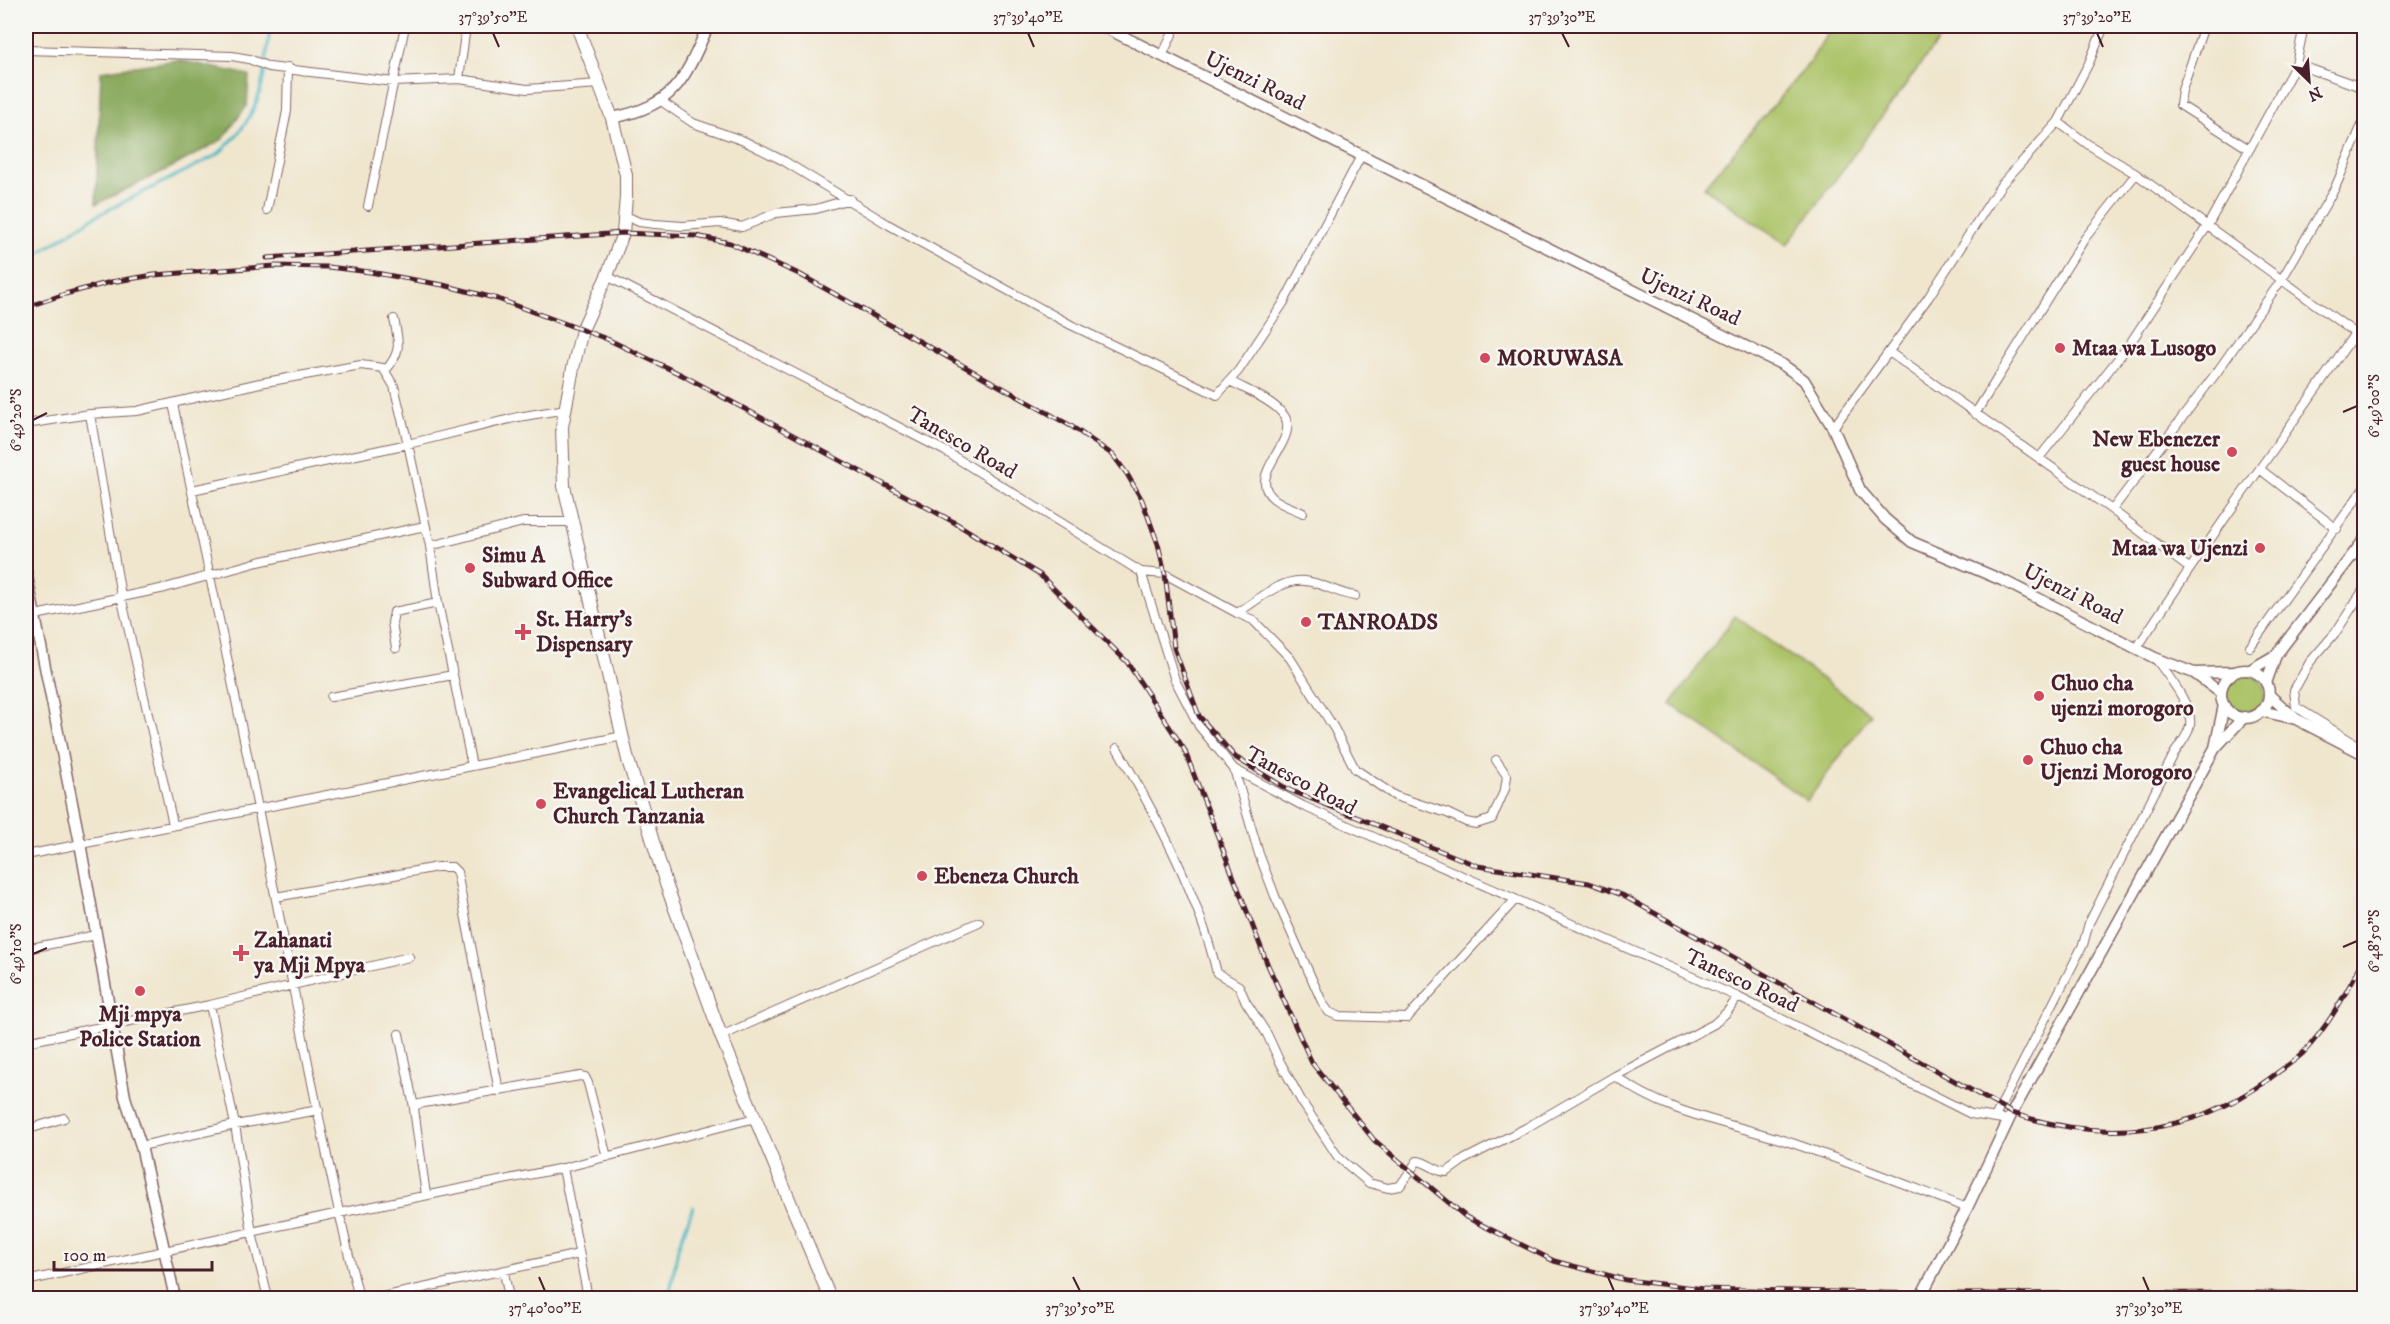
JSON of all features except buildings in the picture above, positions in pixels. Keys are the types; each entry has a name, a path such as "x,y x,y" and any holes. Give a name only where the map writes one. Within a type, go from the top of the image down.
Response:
{"main road":[{"path":"577,26 612,118 626,175 623,233 607,276 582,330 562,427 564,486 623,736 642,809 661,868 721,1036 830,1299"}],"street":[{"path":"368,206 405,26"},
{"path":"459,79 466,26"},
{"path":"612,118 643,110 669,95 684,74 708,26"},
{"name":"Ujenzi Road","path":"1102,26 1783,365 1804,380 1833,428 1860,490 1885,519 1912,542 2004,581 2155,658 2194,673"},
{"path":"1162,56 1176,26"},
{"path":"1833,428 1928,298 2001,185 2058,122 2089,63 2104,26"},
{"path":"2204,26 2182,90 2180,105 2248,149"},
{"path":"2039,458 2129,345 2208,225 2296,64 2304,26"},
{"path":"26,50 249,59 269,67 394,82 459,79 527,89 599,84"},
{"path":"2296,64 2364,88"},
{"path":"267,210 287,111 288,68"},
{"path":"662,101 693,123 744,141 850,199 889,225 1071,325 1217,394 1230,381 1284,302 1362,154"},
{"path":"2112,510 2217,372 2282,279 2335,188 2364,120"},
{"path":"2058,122 2208,225 2355,333"},
{"path":"1975,414 2085,238 2136,174"},
{"path":"624,215 639,222 655,224 683,226 720,224 742,227 776,213 816,209 850,199"},
{"name":"Tanesco Road","path":"607,276 945,451 1141,572 1175,680 1199,726 1234,769 1303,806 1738,997 1971,1114 2008,1120"},
{"path":"385,371 396,358 398,340 394,319"},
{"path":"2137,648 2189,568 2364,323"},
{"path":"1889,352 2112,510 2189,568"},
{"path":"26,424 90,414 137,411 260,383 361,365 373,365 385,371 394,386 408,444 472,766"},
{"path":"1230,381 1268,402 1283,414 1287,423 1283,441 1266,473 1265,486 1274,499 1303,513"},
{"path":"173,404 276,897 291,984 359,1299"},
{"path":"192,490 408,444 519,417 566,409"},
{"path":"90,414 121,596 173,824"},
{"path":"2261,470 2337,529"},
{"path":"2250,647 2337,529 2364,488"},
{"path":"430,546 523,522 572,522"},
{"path":"30,616 165,588 258,562 425,526"},
{"path":"2266,683 2276,655 2364,540"},
{"path":"26,571 30,616 80,843 114,1023 125,1097 141,1146 175,1299"},
{"path":"1141,572 1165,574 1253,620 1290,658 1334,728 1355,769 1395,796 1447,813 1466,822 1476,824 1492,819 1505,789 1507,776 1496,760"},
{"path":"1237,613 1289,581 1306,581 1355,596"},
{"path":"2364,589 2336,632 2310,662 2294,690 2296,707 2364,752"},
{"path":"396,648 392,623 394,612 438,603"},
{"path":"2194,673 2250,670 2276,655"},
{"path":"1995,1117 2083,945 2094,913 2174,754 2190,728 2190,717 2186,705 2155,658"},
{"path":"2250,670 2262,677 2269,695 2296,719"},
{"path":"2216,748 2224,705 2221,693 2225,681 2235,672"},
{"path":"2194,673 2221,693"},
{"path":"331,697 453,675"},
{"path":"2261,711 2269,695"},
{"path":"2224,705 2232,714 2244,717"},
{"path":"1920,1299 1967,1208 2008,1120 2216,748 2244,717 2261,711 2296,719 2364,752"},
{"path":"26,855 623,736"},
{"path":"1117,748 1147,801 1193,895 1217,973 1239,986 1302,1102 1338,1157 1362,1179 1392,1189 1400,1186 1417,1161 1423,1162 1436,1171 1447,1172 1466,1159 1526,1128 1615,1076 1714,1024 1738,997"},
{"path":"1234,769 1259,854 1275,896 1329,1012 1350,1018 1407,1018 1515,900"},
{"path":"276,897 437,867 452,867 457,872 499,1091"},
{"path":"721,1036 979,922"},
{"path":"26,949 96,935"},
{"path":"26,1042 210,1005 409,957"},
{"path":"210,1005 235,1125 252,1233 268,1299"},
{"path":"399,1034 414,1107 426,1195"},
{"path":"414,1107 424,1103 580,1076 587,1078 607,1157"},
{"path":"1615,1076 1637,1092 1669,1107 1790,1142 1967,1208"},
{"path":"141,1146 235,1125 319,1110"},
{"path":"26,1130 64,1118"},
{"path":"26,1281 339,1213 563,1168 755,1118"},
{"path":"563,1168 588,1299"},
{"path":"377,1299 579,1254"},
{"path":"504,1272 509,1299"}],"green space":[{"path":"1832,26 1949,26 1787,245 1704,187 1810,62"},
{"path":"178,60 249,75 247,105 223,139 96,204 101,71"},
{"path":"1735,616 1871,714 1807,801 1671,704"},
{"path":"2246,675 2259,681 2265,694 2259,707 2246,713 2233,707 2227,694 2233,681"}],"waterway":[{"path":"26,261 96,216 217,155 244,126 252,111 263,81 270,26"},
{"path":"669,1298 678,1248 693,1207"}],"railway":[{"path":"267,258 623,233 696,236 730,243 799,274 1071,426 1113,455 1142,500 1158,544 1165,574 1174,648 1199,716 1235,757 1287,789 1478,866 1589,883 1622,895 2012,1113 2079,1128 2112,1130 2145,1129 2177,1123 2209,1113 2269,1079 2302,1054 2329,1021 2364,959"},
{"path":"26,307 111,282 154,275 275,266 328,267 370,272 443,285 498,299 607,339 682,375 952,521 1040,575 1127,662 1184,749 1267,963 1312,1063 1374,1140 1466,1217 1554,1261 1626,1280 1704,1289 1924,1294 2290,1293 2364,1298"}],"place":[{"name":"Mtaa wa Lusogo","path":"2060,348"},
{"name":"MORUWASA","path":"1485,358"},
{"name":"New Ebenezer guest house","path":"2232,452"},
{"name":"Mtaa wa Ujenzi","path":"2260,548"},
{"name":"Simu A Subward Office","path":"470,568"},
{"name":"TANROADS","path":"1306,622"},
{"name":"St. Harry's Dispensary","path":"523,632"},
{"name":"Chuo cha ujenzi morogoro","path":"2039,696"},
{"name":"Chuo cha Ujenzi Morogoro","path":"2028,760"},
{"name":"Evangelical Lutheran Church Tanzania","path":"541,804"},
{"name":"Ebeneza Church","path":"922,876"},
{"name":"Zahanati ya Mji Mpya","path":"241,953"},
{"name":"Mji mpya Police Station","path":"140,991"}]}
